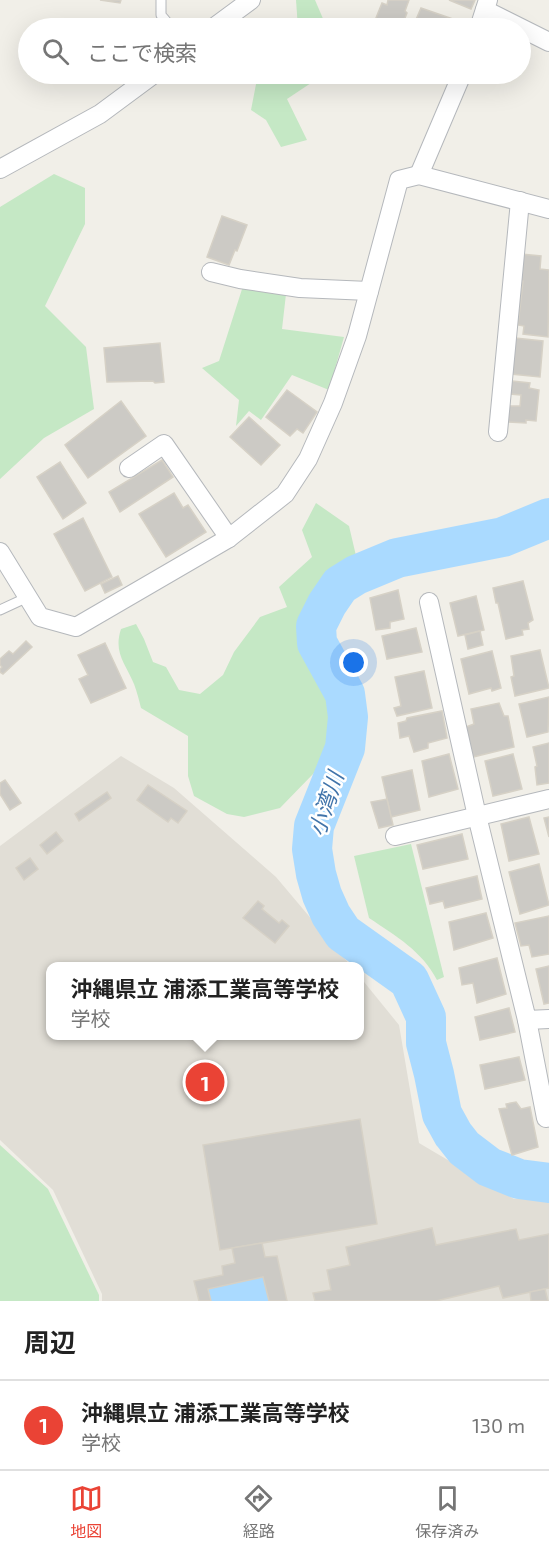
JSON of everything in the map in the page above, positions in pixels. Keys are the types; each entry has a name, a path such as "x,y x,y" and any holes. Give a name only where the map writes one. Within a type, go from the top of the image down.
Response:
{"street":[{"path":"227,18 251,0"},
{"path":"487,5 509,18"},
{"path":"531,31 549,42"},
{"path":"0,169 100,114 140,84"},
{"path":"419,175 458,84"},
{"path":"0,552 40,617 76,627 229,538 285,494 308,459 333,403 357,336 399,180 419,175 549,209"},
{"path":"498,432 520,201"},
{"path":"212,272 240,279 300,288 369,291"},
{"path":"129,468 164,444 229,538"},
{"path":"429,602 477,816 527,1020 546,1118"},
{"path":"395,836 549,799"},
{"path":"527,1020 549,1019"}],"lane":[{"path":"161,0 161,15 164,18"},
{"path":"0,610 28,597"}],"shaded area":[{"path":"121,756 174,788 276,877 348,962 46,962 46,1040 364,1040 364,982 399,1025 419,1143 514,1199 549,1197 549,1301 102,1301 102,1294 53,1190 0,1140 0,846"}],"green space":[{"path":"296,0 315,0 323,18 297,18"},
{"path":"256,84 310,84 287,99 307,140 281,147 266,120 251,110"},
{"path":"54,174 85,188 85,224 45,306 86,347 94,409 44,438 0,479 0,207"},
{"path":"243,286 286,294 282,329 344,337 329,390 292,375 261,420 249,411 236,426 239,400 202,368 219,361"},
{"path":"316,503 349,526 357,560 326,579 311,605 303,635 330,695 336,730 314,773 280,808 244,817 227,814 194,796 188,776 188,736 141,708 134,684 119,652 121,629 136,624 153,662 166,667 179,690 200,694 223,675 234,652 260,617 287,607 279,587 312,557 302,530"},
{"path":"411,844 444,977 437,980 416,952 369,918 354,856"},
{"path":"0,1145 48,1189 99,1295 99,1301 0,1301"}],"water":[{"path":"263,1277 269,1301 211,1301 208,1289"}],"building":[{"path":"100,0 121,0 120,3"},
{"path":"388,0 409,0 405,18 376,18 382,3 387,5"},
{"path":"449,0 475,0 471,9"},
{"path":"421,8 450,18 417,18"},
{"path":"222,216 247,225 229,265 207,257"},
{"path":"521,254 541,256 540,269 549,270 548,337 523,334 524,326 518,325 523,281 518,280"},
{"path":"515,338 543,341 540,377 511,374"},
{"path":"160,343 164,382 107,382 104,348"},
{"path":"512,381 530,383 529,388 539,390 536,421 506,422 508,406 520,406 521,395 510,394"},
{"path":"287,390 317,412 303,433 297,429 290,436 266,417"},
{"path":"121,401 146,436 88,478 65,445"},
{"path":"249,417 280,445 261,465 230,437"},
{"path":"162,460 173,477 120,512 109,492"},
{"path":"60,462 86,503 63,519 37,477"},
{"path":"174,493 183,508 188,505 206,532 166,557 139,514"},
{"path":"83,518 112,577 85,591 54,534"},
{"path":"118,576 122,585 105,593 101,584"},
{"path":"523,581 533,620 528,623 529,629 522,630 523,635 506,639 493,588"},
{"path":"398,590 404,619 390,622 390,628 376,630 370,598"},
{"path":"476,596 484,630 458,636 450,603"},
{"path":"416,628 422,652 387,659 382,636"},
{"path":"480,631 483,645 468,649 465,635"},
{"path":"26,641 32,647 3,674 0,672 2,667 0,659 9,651 13,654"},
{"path":"105,643 126,688 91,703 79,679 88,675 78,655"},
{"path":"540,650 549,688 515,696 511,677 514,676 511,656"},
{"path":"492,651 501,688 492,691 491,688 469,694 461,659"},
{"path":"424,671 432,708 397,716 394,708 401,706 395,677"},
{"path":"549,697 548,732 527,737 519,704"},
{"path":"499,703 504,716 508,716 514,747 473,757 466,727 474,724 471,709"},
{"path":"442,711 447,738 428,743 428,748 414,752 409,736 400,738 398,723 406,721 407,718"},
{"path":"549,743 549,783 537,785 535,767 537,766 533,747"},
{"path":"449,754 458,789 429,797 422,761"},
{"path":"513,754 522,789 493,796 485,761"},
{"path":"412,770 420,810 391,817 382,777"},
{"path":"5,780 21,803 10,810 0,794 0,783"},
{"path":"148,785 187,811 178,823 171,818 168,822 137,800"},
{"path":"107,792 111,798 79,821 75,814"},
{"path":"387,799 393,825 379,828 371,802"},
{"path":"529,817 539,854 509,861 501,824"},
{"path":"549,817 549,837 544,818"},
{"path":"56,832 63,841 47,854 40,845"},
{"path":"462,834 468,859 423,869 417,845"},
{"path":"30,858 38,869 24,880 16,868"},
{"path":"539,864 549,905 520,914 509,872"},
{"path":"477,876 482,899 445,908 443,901 430,904 426,888"},
{"path":"258,901 264,906 262,909 279,923 282,920 289,926 275,943 243,918"},
{"path":"486,913 493,938 454,950 449,922"},
{"path":"549,916 549,954 532,957 529,945 521,946 515,923"},
{"path":"497,958 506,994 477,1003 473,983 462,985 459,968"},
{"path":"549,966 549,1003 544,1004 536,969"},
{"path":"509,1008 515,1032 480,1040 475,1017"},
{"path":"519,1057 525,1080 485,1089 480,1065"},
{"path":"516,1102 521,1109 530,1107 538,1147 512,1155 499,1109 507,1108 506,1104"},
{"path":"360,1119 377,1224 220,1250 203,1145"},
{"path":"432,1228 436,1245 516,1229 519,1240 549,1234 549,1288 503,1298 499,1286 436,1301 315,1301 313,1293 331,1290 327,1270 350,1265 346,1247"},
{"path":"262,1243 265,1257 277,1256 287,1301 269,1301 263,1277 208,1289 211,1301 199,1301 194,1281 223,1275 222,1266 235,1263 232,1248"},
{"path":"545,1289 548,1301 531,1301 530,1292"}],"waterway":[{"name":"小湾川","path":"549,518 503,537 397,558 356,575 340,585 316,626 317,643 345,694 348,717 345,748 314,826 312,849 322,895 343,933 409,980 426,1017 426,1043 442,1114 453,1134 464,1148 489,1167 519,1179 549,1183"}],"place":[{"name":"沖縄県立 浦添工業高等学校","path":"205,1082"}]}
